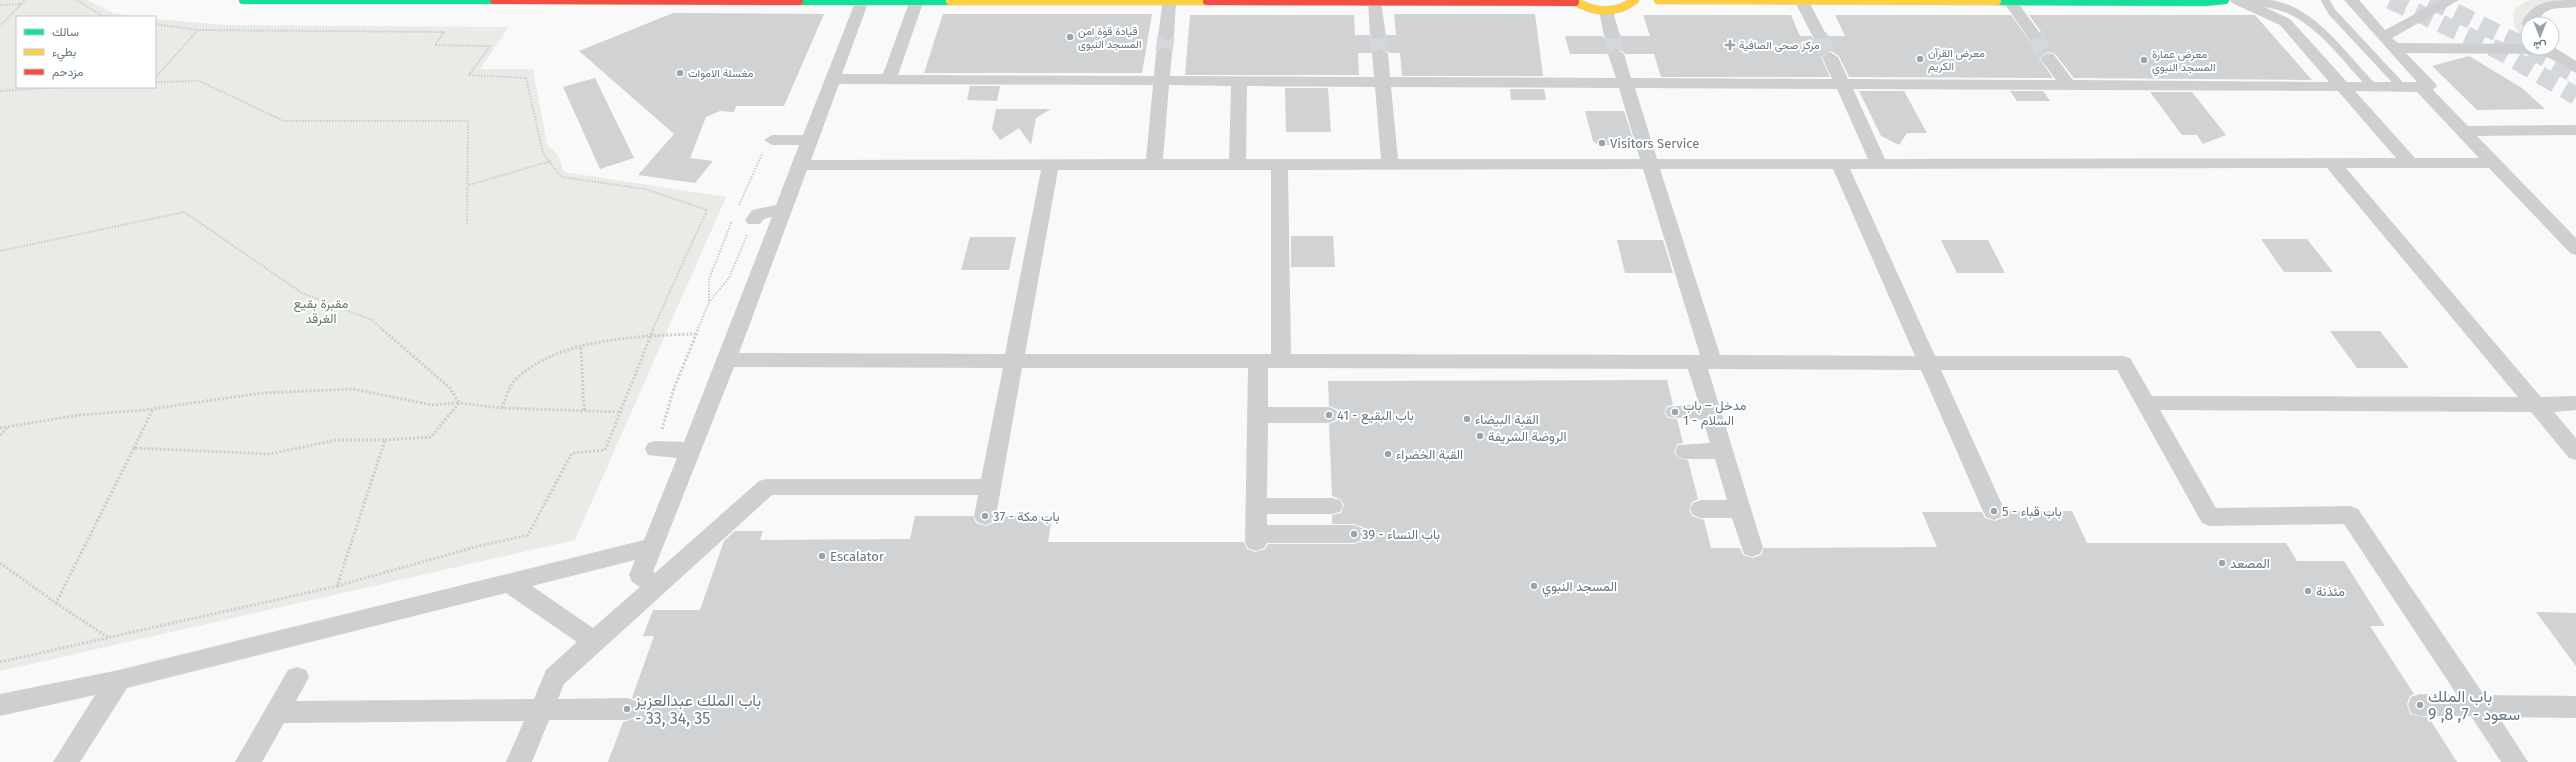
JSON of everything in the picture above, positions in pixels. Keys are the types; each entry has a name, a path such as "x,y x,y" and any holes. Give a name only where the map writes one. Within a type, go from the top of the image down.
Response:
{"main road":[{"path":"243,0 798,1 861,3 1574,1 1584,7 1606,11 1624,8 1635,0"},
{"path":"1658,0 2205,2 2225,0"}],"street":[{"path":"1801,0 1818,36"},
{"path":"2237,0 2285,22 2410,163"},
{"path":"2388,42 2452,0"},
{"path":"2009,1 2034,36"},
{"path":"832,79 2429,86 2352,1"},
{"path":"1166,36 1169,2"},
{"path":"1374,2 1378,35"},
{"path":"2532,16 2534,12 2547,5 2570,2"},
{"path":"657,586 640,575 727,360 861,3"},
{"path":"889,79 916,3"},
{"path":"1606,11 1612,36"},
{"path":"2388,42 2520,48"},
{"path":"1154,164 1164,52"},
{"path":"1380,53 1390,164"},
{"path":"1616,54 1650,163 1704,362 1711,412 1752,548"},
{"path":"2556,56 2576,68"},
{"path":"1830,57 1879,163"},
{"path":"2048,58 2068,85"},
{"path":"1237,164 1239,80"},
{"path":"2421,87 2576,249"},
{"path":"2463,131 2576,130"},
{"path":"772,140 809,140"},
{"path":"800,166 1650,163 2493,163"},
{"path":"1839,163 1994,512"},
{"path":"2332,163 2576,452"},
{"path":"1279,164 1281,361"},
{"path":"985,516 1050,165"},
{"path":"754,220 758,214 783,210"},
{"path":"727,360 2123,363 2210,517 2350,515 2515,762"},
{"path":"1258,361 1256,538 1354,534"},
{"path":"2145,403 2536,405 2576,403"},
{"path":"1675,412 1711,412"},
{"path":"1258,415 1329,415"},
{"path":"655,449 691,450"},
{"path":"1685,451 1723,451"},
{"path":"519,762 555,677 766,487 990,487"},
{"path":"1257,506 1332,506"},
{"path":"1701,509 1740,509"},
{"path":"0,705 119,680 652,547"},
{"path":"509,583 595,642"},
{"path":"248,762 297,677"},
{"path":"66,762 119,680"},
{"path":"2420,705 2576,707"},
{"path":"276,712 628,710"}],"lane":[{"path":"2243,0 2264,2 2292,11"},
{"path":"2277,0 2317,30 2370,84"},
{"path":"2326,0 2332,12 2399,84"}],"path":[{"path":"0,26 26,0"},
{"path":"77,0 102,16"},
{"path":"0,5 21,4"},
{"path":"0,662 336,586 475,547 528,536 572,453 605,450 622,412 651,335 707,210 645,189 561,176 551,161 543,153 526,78 469,75 490,46 435,45 444,32 198,30 156,24"},
{"path":"156,77 198,30"},
{"path":"156,82 199,80 284,121 468,121 469,185 467,224"},
{"path":"0,91 46,88"},
{"path":"469,185 551,161"},
{"path":"739,206 756,162"},
{"path":"0,251 184,212 302,293 372,320 450,388 459,403"},
{"path":"709,302 709,279 733,220"},
{"path":"655,449 674,388 695,334 709,302 729,278 754,220"},
{"path":"502,408 516,379 539,364 581,348 611,340 651,335 695,334"},
{"path":"581,348 584,411"},
{"path":"0,428 79,415 154,409 262,393 353,390 432,406 459,403 502,408 622,412"},
{"path":"134,448 270,454 336,440 385,440 431,437 459,403"},
{"path":"56,603 154,409"},
{"path":"0,436 8,427"},
{"path":"1526,436 1527,443"},
{"path":"336,586 385,440"},
{"path":"0,563 56,603 110,638"}],"green space":[{"name":"مقبرة بقيع الغرقد","path":"0,0 88,0 113,13 132,16 16,16 16,88 156,88 156,19 227,25 509,27 480,69 533,69 547,144 558,155 564,172 726,197 575,540 0,671"},
{"path":"2529,0 2557,0 2561,2 2536,16 2520,16 2520,35 2515,27 2513,18 2516,7"}],"building":[{"path":"673,13 824,14 784,106 736,106 734,112 720,111 706,117 690,158 713,161 695,183 638,175 674,134 579,51"},
{"path":"943,14 1152,14 1142,73 924,73"},
{"path":"1394,14 1535,14 1543,76 1402,76 1400,53 1390,53 1381,47 1371,53 1358,53 1359,75 1185,75 1190,15 1354,15 1355,35 1369,35 1373,40 1383,40 1387,35 1396,35"},
{"path":"1643,15 1791,15 1800,36 1811,36 1814,40 1824,40 1828,36 1845,36 1835,15 2011,15 2029,40 2039,40 2044,36 2029,15 2255,15 2312,80 2074,78 2055,54 2048,52 2039,58 2053,78 1849,77 1839,56 1831,51 1821,57 1830,77 1661,77 1654,54 1626,54 1617,48 1607,54 1570,54 1565,36 1602,36 1607,40 1617,40 1621,36 1650,36"},
{"path":"2469,56 2522,88 2545,109 2477,110 2432,66"},
{"path":"595,78 634,158 600,169 563,87"},
{"path":"970,86 1000,86 997,101 967,100"},
{"path":"1285,88 1328,88 1331,132 1286,132"},
{"path":"1510,89 1544,89 1546,100 1511,100"},
{"path":"1859,91 1904,91 1927,133 1907,133 1899,145 1881,136"},
{"path":"2010,91 2043,91 2050,101 2017,101"},
{"path":"2150,92 2192,92 2226,135 2203,144 2197,135 2182,135"},
{"path":"996,109 1051,109 1036,118 1031,145 1019,128 1000,140 992,129"},
{"path":"1585,111 1624,111 1633,139 1627,145 1598,145 1593,141"},
{"path":"1291,236 1333,236 1335,267 1291,267"},
{"path":"970,237 1016,237 1009,270 961,270"},
{"path":"2261,239 2307,239 2333,272 2284,272"},
{"path":"1617,240 1663,240 1673,273 1625,273"},
{"path":"1941,240 1988,240 2005,273 1957,273"},
{"path":"2330,331 2380,331 2409,368 2357,368"},
{"name":"المسجد النبوي","path":"1667,380 1673,405 1667,406 1664,413 1668,418 1677,419 1683,443 1677,444 1674,452 1678,458 1688,460 1698,499 1692,502 1689,510 1692,516 1704,520 1711,548 1740,548 1743,555 1753,558 1761,555 1764,548 1937,547 1922,512 1982,512 1985,518 1995,521 2003,518 2006,511 2072,511 2087,543 2286,543 2297,561 2344,561 2385,626 2370,626 2414,694 2410,696 2407,704 2410,714 2429,718 2457,762 608,762 623,722 636,718 640,710 637,700 632,698 654,636 643,636 653,610 700,610 724,541 735,531 763,531 760,540 910,539 915,516 973,516 976,523 986,526 994,523 998,516 1052,516 1048,542 1244,542 1247,549 1255,552 1265,549 1268,544 1354,544 1363,541 1366,535 1363,527 1354,524 1332,524 1332,515 1341,513 1344,505 1340,499 1332,496 1329,424 1337,421 1340,414 1337,409 1329,406 1328,381"},
{"path":"2536,612 2576,613 2576,666"}],"tunnel":[{"path":"2390,0 2498,50 2576,96"},
{"path":"2430,0 2518,43 2576,75"},
{"path":"1378,35 1380,53"},
{"path":"1164,52 1166,36"},
{"path":"1612,36 1616,54"},
{"path":"1819,36 1830,57"},
{"path":"2034,36 2048,58"}],"traffic: fast":[{"path":"243,0 494,0"},
{"path":"1997,1 2205,2 2225,0"},
{"path":"799,1 950,1"}],"traffic: slow":[{"path":"1573,0 1588,8 1604,11 1620,9 1635,0"},
{"path":"1658,0 1997,1"},
{"path":"950,1 1207,1"}],"traffic: jam":[{"path":"494,0 799,1"},
{"path":"1207,1 1575,2"}],"place":[{"name":"قيادة قوة امن المسجد النبوى","path":"1070,37"},
{"name":"مركز صحى الصافية","path":"1730,45"},
{"name":"معرض القرآن الكريم","path":"1920,59"},
{"name":"معرض عمارة المسجد النبوي","path":"2144,60"},
{"name":"مغسلة الاموات","path":"680,73"},
{"name":"Visitors Service","path":"1602,143"},
{"name":"مدخل – باب السلام - 1","path":"1675,412"},
{"name":"باب البقيع - 41","path":"1329,415"},
{"name":"القبة البيضاء","path":"1467,419"},
{"name":"الروضة الشريفة","path":"1480,436"},
{"name":"القبة الخضراء","path":"1388,454"},
{"name":"باب قباء - 5","path":"1994,511"},
{"name":"باب مكة - 37","path":"985,516"},
{"name":"باب النساء - 39","path":"1354,534"},
{"name":"Escalator","path":"822,556"},
{"name":"المصعد","path":"2222,563"},
{"name":"المسجد النبوي","path":"1534,586"},
{"name":"مئذنة","path":"2308,591"},
{"name":"باب الملك سعود - 7, 8, 9","path":"2420,705"},
{"name":"باب الملك عبدالعزيز - 33, 34, 35","path":"627,709"}]}
